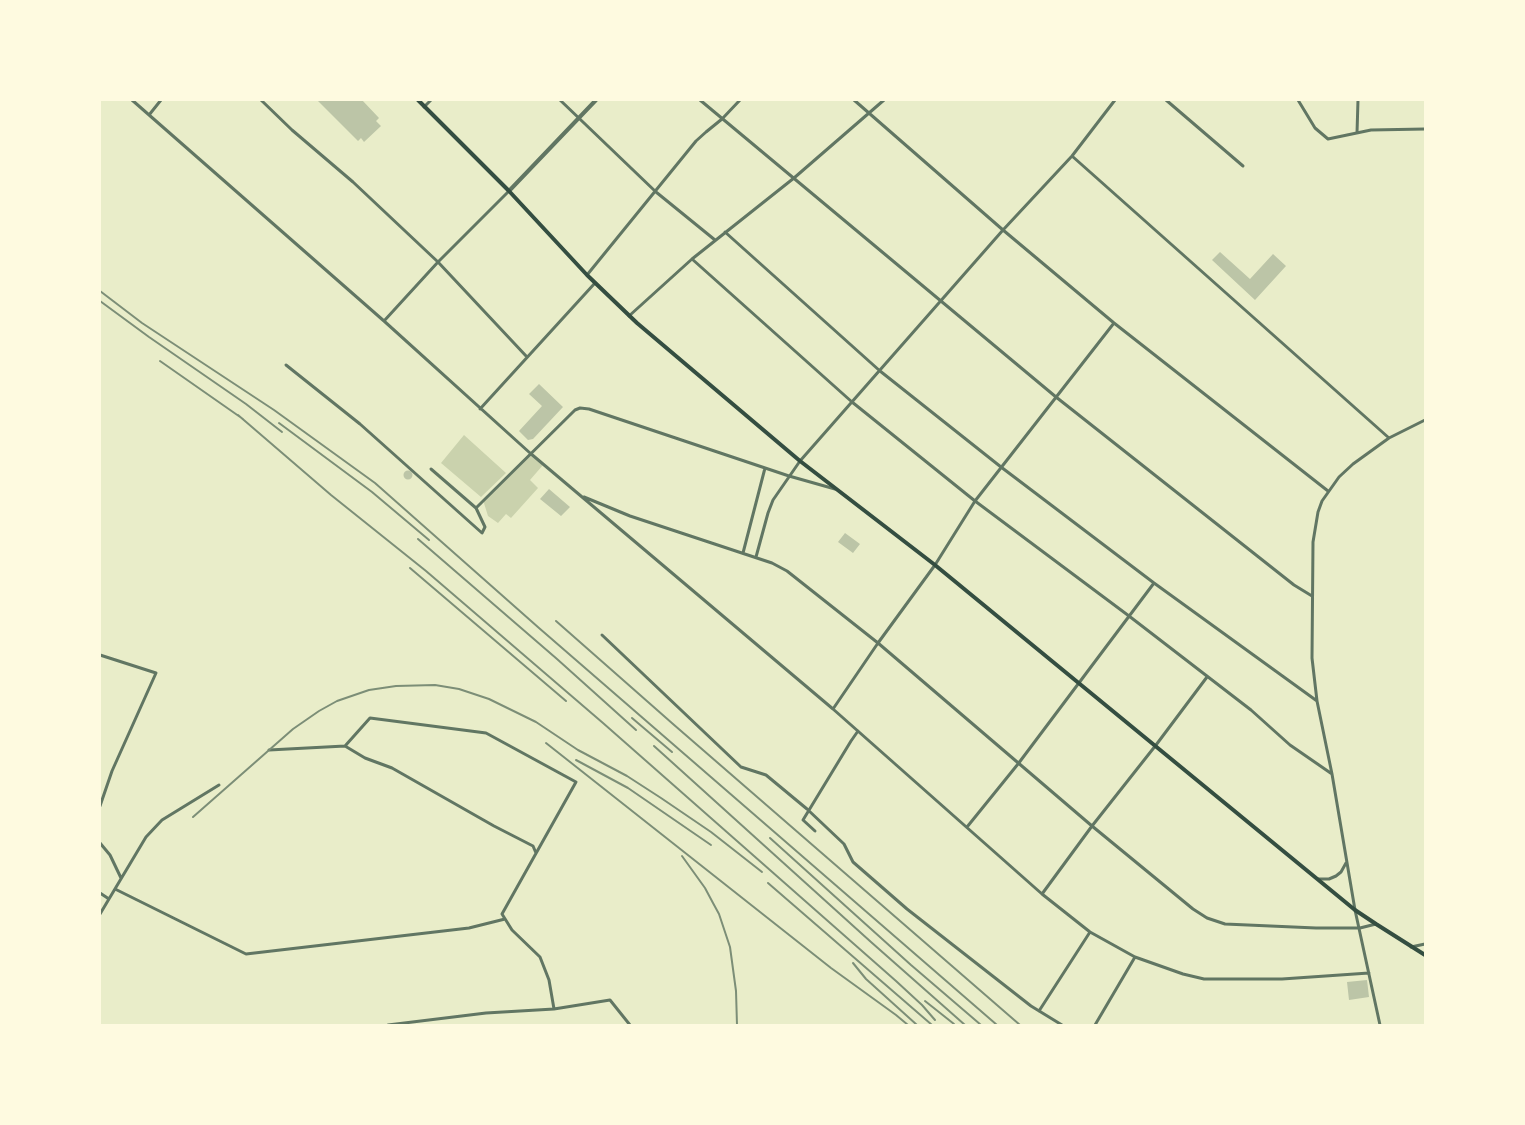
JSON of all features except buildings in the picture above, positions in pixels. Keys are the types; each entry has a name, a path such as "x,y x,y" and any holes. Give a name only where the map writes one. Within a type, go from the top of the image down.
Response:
{"main road":[{"path":"418,100 510,191 587,275 629,316 800,461 935,565 1356,910 1425,955"}],"street":[{"path":"132,100 384,321 530,453 833,709 1042,894 1090,932 1135,957 1182,974 1204,978 1282,979 1369,974"},
{"path":"149,115 161,100"},
{"path":"261,100 292,130 353,182 438,262 527,357"},
{"path":"424,107 431,100"},
{"path":"560,100 656,192 715,240"},
{"path":"384,321 438,262 510,191 596,100"},
{"path":"700,100 1056,397 1286,579 1312,596"},
{"path":"587,275 696,141 722,119 740,100"},
{"path":"854,100 1003,230 1114,323 1328,491"},
{"path":"629,316 692,259 794,178 884,100"},
{"path":"756,557 773,500 800,461 1003,230 1072,156 1116,100"},
{"path":"1166,100 1243,166"},
{"path":"1298,100 1316,128 1328,139 1371,130 1425,129"},
{"path":"1357,133 1358,100"},
{"path":"1072,156 1389,438"},
{"path":"725,232 880,371 1001,467 1317,701"},
{"path":"692,259 852,402 975,501 1129,616 1251,710 1290,744 1332,774"},
{"path":"480,409 595,283"},
{"path":"833,709 935,565 975,501 1114,323"},
{"path":"286,365 360,424 482,533 485,527 476,508 431,469"},
{"path":"476,508 530,453 575,410 580,408 589,409 789,476 838,490"},
{"path":"1380,1025 1347,863 1313,675 1312,596 1314,531 1318,512 1328,491 1339,477 1353,464 1389,438 1425,420"},
{"path":"743,553 765,468"},
{"path":"582,496 630,516 756,557 787,570 878,643 1092,826 1206,918 1225,924 1316,928 1360,928 1376,924"},
{"path":"967,827 1080,683 1154,582"},
{"path":"602,635 741,768 766,775 810,812 844,844 853,862 907,909 1031,1006 1062,1025"},
{"path":"100,655 156,673 112,771 100,806"},
{"path":"1042,894 1092,826 1208,677"},
{"path":"344,746 370,718 486,733 576,782 502,914 512,930 540,957 549,980 554,1009"},
{"path":"815,831 803,820 810,812 850,741 858,731"},
{"path":"270,750 344,746 365,758 392,768 533,846 536,853"},
{"path":"100,914 146,837 162,820 219,785"},
{"path":"100,843 110,855 121,879"},
{"path":"1318,879 1329,879 1336,876 1347,863"},
{"path":"115,889 246,954 470,928 505,918"},
{"path":"100,893 109,899"},
{"path":"1039,1011 1090,932"},
{"path":"1411,947 1425,944"},
{"path":"1095,1025 1135,957"},
{"path":"388,1025 486,1013 554,1009 610,1000 630,1025"}],"green space":[{"path":"464,435 506,473 481,497 441,463"},
{"path":"530,453 543,465 530,480 538,488 511,518 506,514 498,523 488,516 483,500"}],"railway":[{"path":"100,291 142,323 274,410 375,483 539,628 997,1025"},
{"path":"100,301 246,404 282,432"},
{"path":"160,361 243,419"},
{"path":"238,415 331,495 426,571 603,723 896,981 935,1020"},
{"path":"279,423 372,492 429,540"},
{"path":"418,539 636,730"},
{"path":"410,568 566,701"},
{"path":"556,621 1020,1025"},
{"path":"193,817 293,729 337,701 369,690 396,686 435,685 459,689 489,699 536,722 578,750 627,776 661,798 711,832 762,872"},
{"path":"632,718 672,752"},
{"path":"546,743 831,968 908,1025"},
{"path":"654,746 965,1025"},
{"path":"576,760 628,788 711,845"},
{"path":"770,838 911,965 981,1025"},
{"path":"682,856 705,888 719,914 730,947 736,991 737,1025"},
{"path":"768,883 932,1025"},
{"path":"853,963 866,979 917,1025"},
{"path":"925,1001 954,1024"}]}
